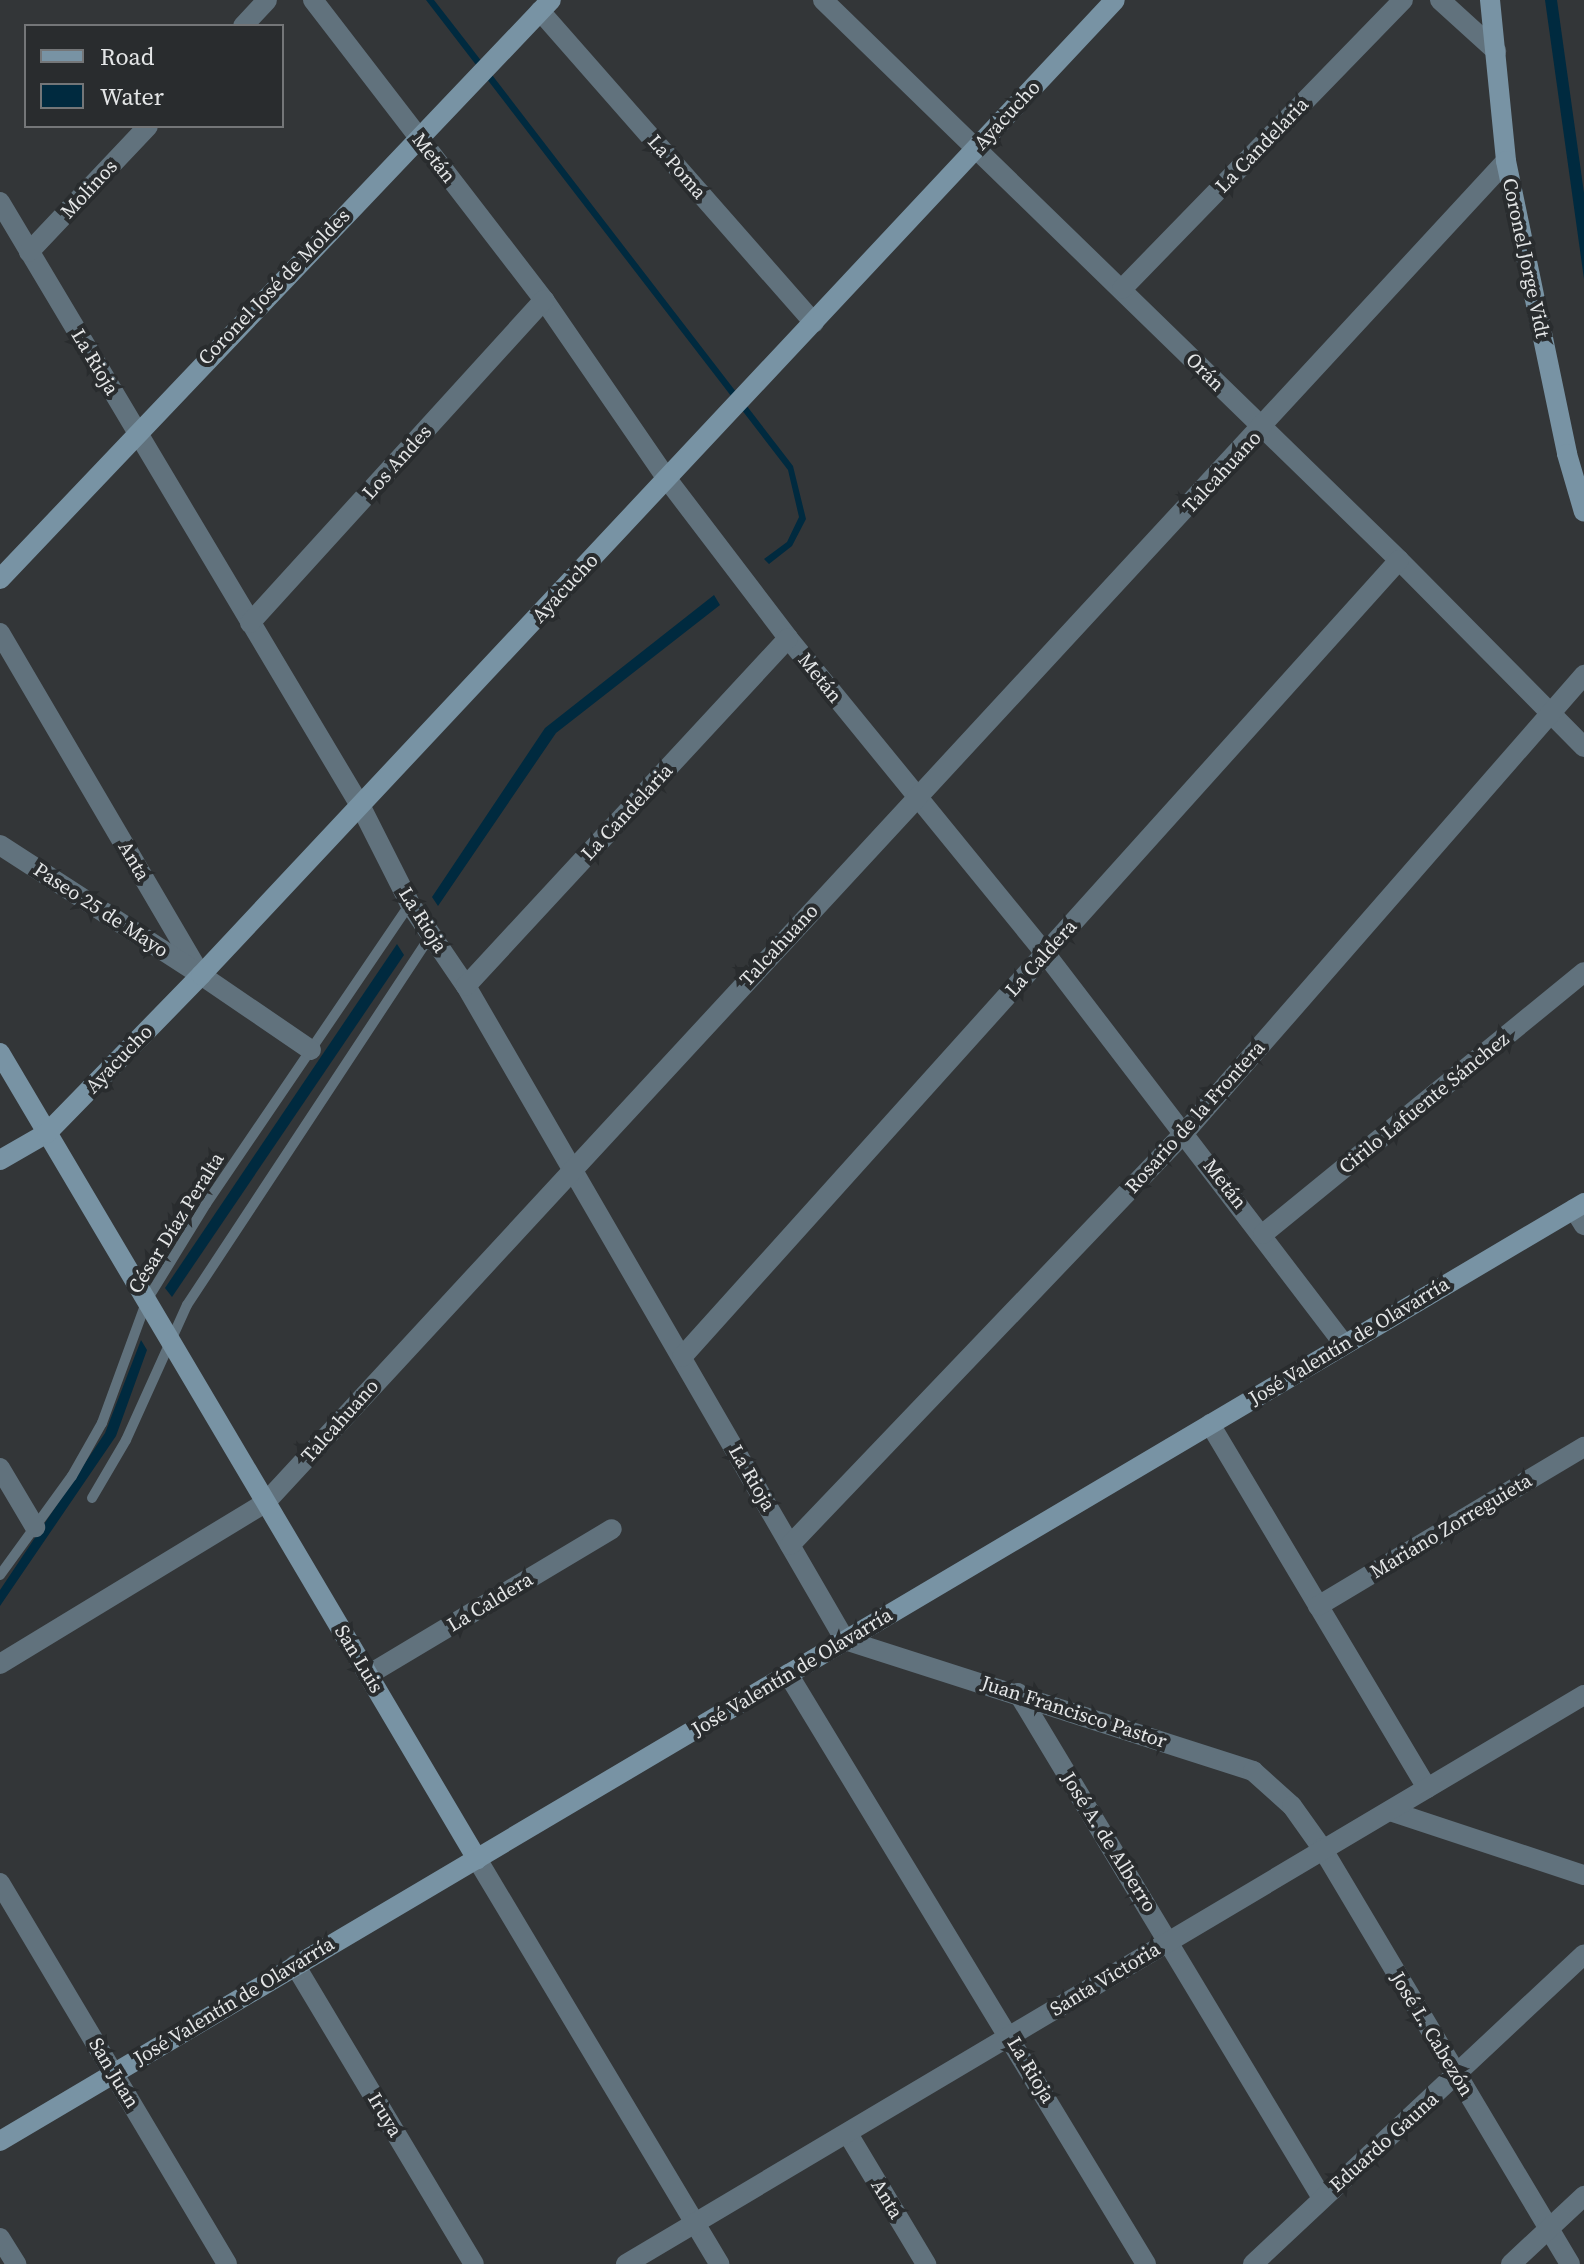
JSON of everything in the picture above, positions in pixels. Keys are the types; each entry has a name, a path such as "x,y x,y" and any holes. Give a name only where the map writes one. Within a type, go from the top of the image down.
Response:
{"street":[{"path":"245,24 267,0"},
{"name":"Metán","path":"313,0 544,300 667,479 788,638 1045,953 1263,1234 1343,1343"},
{"name":"Ayacucho","path":"0,1160 47,1133 201,975 752,391 1115,0"},
{"name":"La Candelaria","path":"1122,289 1403,0"},
{"path":"1440,0 1496,51"},
{"name":"Coronel Jorge Vidt","path":"1490,0 1506,161 1567,454 1584,512"},
{"name":"Orán","path":"829,2 1262,430 1399,560 1584,747"},
{"name":"Coronel José de Moldes","path":"0,579 136,431 546,6"},
{"name":"La Poma","path":"546,6 814,323"},
{"name":"Molinos","path":"29,252 146,128"},
{"name":"Talcahuano","path":"0,1664 266,1502 917,796 1262,430 1506,161"},
{"name":"La Rioja","path":"0,202 361,807 410,904 466,986 845,1640"},
{"name":"Los Andes","path":"250,623 544,300"},
{"name":"La Caldera","path":"682,1357 1399,560"},
{"name":"Anta","path":"0,633 201,975 311,1050"},
{"name":"La Candelaria","path":"466,986 788,638"},
{"name":"Rosario de la Frontera","path":"790,1545 1185,1132 1584,675"},
{"name":"Paseo 25 de Mayo","path":"0,845 201,975"},
{"name":"Cirilo Lafuente Sánchez","path":"1263,1234 1584,972"},
{"name":"San Luis","path":"0,1053 719,2264"},
{"name":"José Valentín de Olavarría","path":"0,2141 1343,1343 1581,1212"},
{"path":"1210,1424 1427,1788"},
{"name":"Mariano Zorreguieta","path":"1318,1606 1584,1447"},
{"path":"0,1468 35,1527"},
{"name":"La Caldera","path":"368,1675 612,1529"},
{"name":"Juan Francisco Pastor","path":"845,1640 1018,1693 1253,1771 1292,1806"},
{"name":"La Rioja","path":"788,1674 1011,2036 1146,2264"},
{"name":"José A. de Alberro","path":"1018,1693 1322,2198"},
{"name":"Santa Victoria","path":"626,2264 1584,1695"},
{"name":"José L. Cabezón","path":"1292,1806 1322,1848 1570,2264"},
{"path":"1390,1811 1584,1875"},
{"name":"San Juan","path":"0,1883 114,2072 219,2261"},
{"name":"Eduardo Gauna","path":"1253,2264 1457,2077 1584,1954"},
{"name":"Iruya","path":"295,1965 474,2264"},
{"name":"Anta","path":"848,2134 926,2264"},
{"path":"1511,2264 1584,2196"},
{"path":"0,2238 16,2264"}],"lane":[{"name":"César Díaz Peralta","path":"0,1575 102,1423 147,1300 410,904"},
{"path":"92,1498 126,1440 171,1340 218,1257 430,936"}],"water":[{"path":"426,0 434,0 793,466 806,519 792,546 769,564 764,559 787,542 799,517 788,470"},
{"path":"1545,0 1557,0 1584,193 1584,279"},
{"path":"714,595 720,605 556,733 438,906 432,897 545,728"},
{"path":"397,944 404,955 172,1297 165,1288"},
{"path":"141,1340 147,1350 116,1436 0,1606 0,1590 105,1433"}]}
